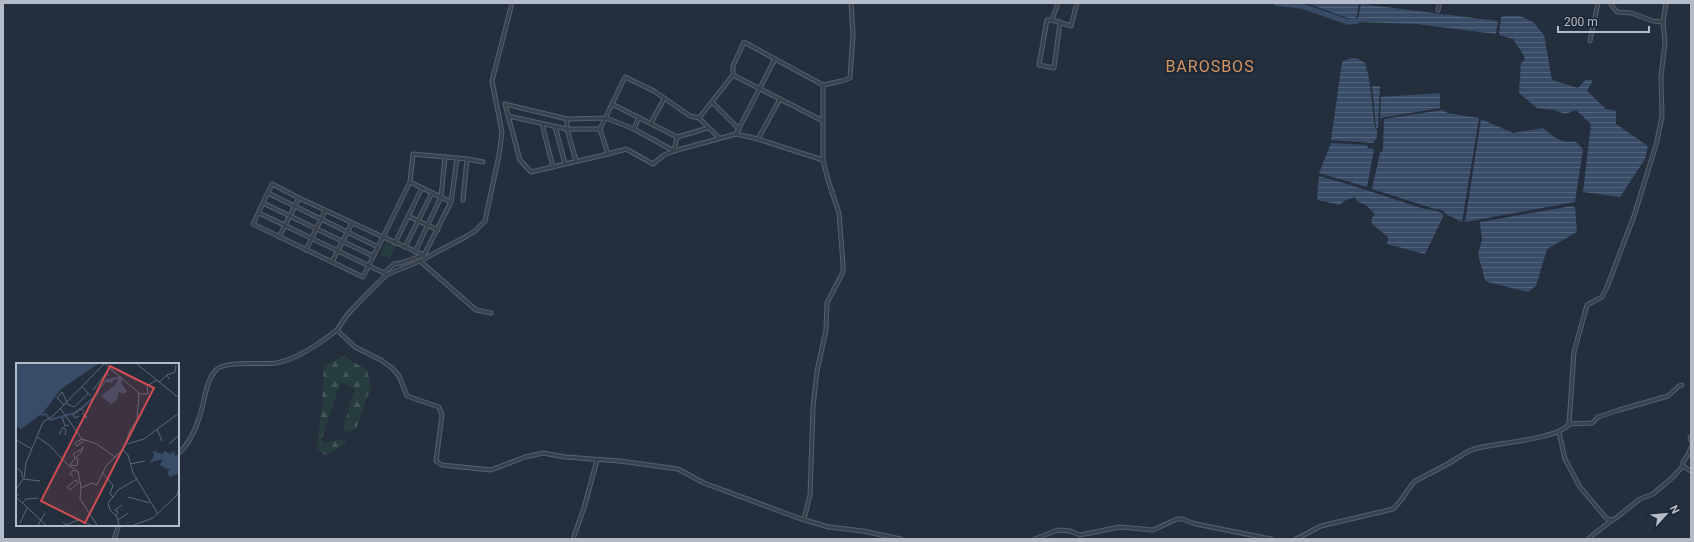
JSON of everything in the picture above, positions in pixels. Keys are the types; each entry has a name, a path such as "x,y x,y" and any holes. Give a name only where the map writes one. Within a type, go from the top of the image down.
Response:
{"street":[{"path":"259,213 385,274 420,261 475,231 485,221 499,155 502,132 492,81 512,3"},
{"path":"699,118 734,75 733,66 744,42 823,84 850,78 853,35 851,3"},
{"path":"1052,20 1058,3"},
{"path":"1060,22 1054,68 1039,65 1047,20 1052,20 1060,22 1072,26 1077,3"},
{"path":"1438,10 1440,3"},
{"path":"1590,41 1598,3"},
{"path":"1610,3 1618,12 1631,13 1653,21 1663,22"},
{"path":"1296,539 1322,526 1393,509 1416,482 1452,462 1464,453 1477,448 1559,432 1565,429 1569,424 1574,352 1587,305 1602,297 1607,287 1634,216 1656,145 1662,117 1661,76 1665,43 1663,22 1666,3"},
{"path":"736,134 775,59"},
{"path":"734,75 823,121"},
{"path":"608,154 600,129 625,77 654,91 690,116 699,118 718,138"},
{"path":"804,519 810,496 813,406 826,330 827,303 843,272 839,213 823,160 823,84"},
{"path":"651,123 664,99"},
{"path":"758,139 780,99"},
{"path":"497,102 567,118 606,118 634,129 674,151"},
{"path":"712,102 739,129"},
{"path":"505,104 520,160 531,172 626,149 653,164 664,155 674,151 736,134 758,139 823,160"},
{"path":"612,104 677,137 708,128"},
{"path":"508,116 567,129 600,129"},
{"path":"567,118 567,129 576,161"},
{"path":"634,129 640,118"},
{"path":"542,124 553,167"},
{"path":"555,126 565,164"},
{"path":"674,151 677,137"},
{"path":"424,255 415,252 405,247 395,243 383,237 352,223 272,184 253,224 363,277 373,256 383,237 410,182 413,154 483,162"},
{"path":"415,252 441,197 445,157"},
{"path":"179,453 189,441 200,415 204,394 217,369 226,364 260,364 288,359 325,340 337,330 347,315 394,264 424,255 451,202 457,158"},
{"path":"463,200 467,159"},
{"path":"410,182 451,202"},
{"path":"395,243 422,188"},
{"path":"268,193 378,247"},
{"path":"405,247 432,193"},
{"path":"279,237 299,198"},
{"path":"263,203 373,256"},
{"path":"306,250 325,210"},
{"path":"408,216 438,230"},
{"path":"332,262 352,223"},
{"path":"420,261 476,310 491,313"},
{"path":"337,330 355,347 381,360 392,368 399,376 408,396 439,407 442,415 436,456 436,461 438,464 491,470 525,457 543,453 564,458 678,469 704,483 829,527 857,530 901,539"},
{"path":"1569,424 1592,424 1597,418 1605,414 1668,396 1682,385"},
{"path":"1559,432 1565,458 1580,487 1602,516 1612,520"},
{"path":"1690,437 1691,441"},
{"path":"1588,539 1640,499 1653,494 1673,477 1684,466 1683,462 1691,448"},
{"path":"573,539 584,508 597,460"},
{"path":"1684,466 1691,471"},
{"path":"1035,539 1058,530 1070,531 1080,535 1120,527 1152,530 1182,519 1196,524 1271,539"},
{"path":"114,539 119,526"}],"green space":[{"path":"386,241 396,246 389,259 380,255"},
{"path":"344,356 367,370 371,386 356,429 346,432 343,428 355,389 341,382 321,440 324,443 342,439 346,441 345,444 326,455 317,449 322,404 324,365"}],"water":[{"path":"1306,3 1359,4 1356,19 1348,18"},
{"path":"1361,4 1498,21 1496,34 1416,24 1357,22"},
{"path":"1520,16 1533,22 1544,35 1552,80 1578,88 1585,80 1593,80 1587,91 1606,109 1616,111 1616,124 1648,146 1645,159 1620,197 1583,192 1591,124 1576,110 1565,114 1555,110 1537,108 1519,93 1521,63 1525,60 1513,39 1499,35 1501,17"},
{"path":"1351,58 1357,58 1365,63 1369,78 1375,129 1377,129 1377,137 1373,143 1331,140 1342,62"},
{"path":"1372,86 1380,86 1378,128 1376,128"},
{"path":"1440,93 1440,108 1380,118 1381,97"},
{"path":"1442,110 1448,113 1479,118 1462,222 1446,214 1442,210 1372,189 1380,153 1383,149 1384,119"},
{"path":"1481,119 1513,133 1543,128 1554,137 1562,141 1575,141 1583,149 1575,202 1465,222"},
{"path":"1331,143 1367,145 1368,148 1374,149 1367,187 1319,173"},
{"path":"1319,176 1444,215 1425,254 1387,244 1388,237 1372,224 1371,220 1375,214 1366,205 1358,202 1355,197 1344,201 1340,205 1317,200"},
{"path":"1572,206 1575,208 1577,232 1547,249 1536,286 1528,292 1485,280 1478,254 1482,240 1480,222"}],"waterway":[{"path":"1276,3 1302,6 1348,22 1357,21"}],"district":[{"name":"BAROSBOS","path":"1210,66"}]}
